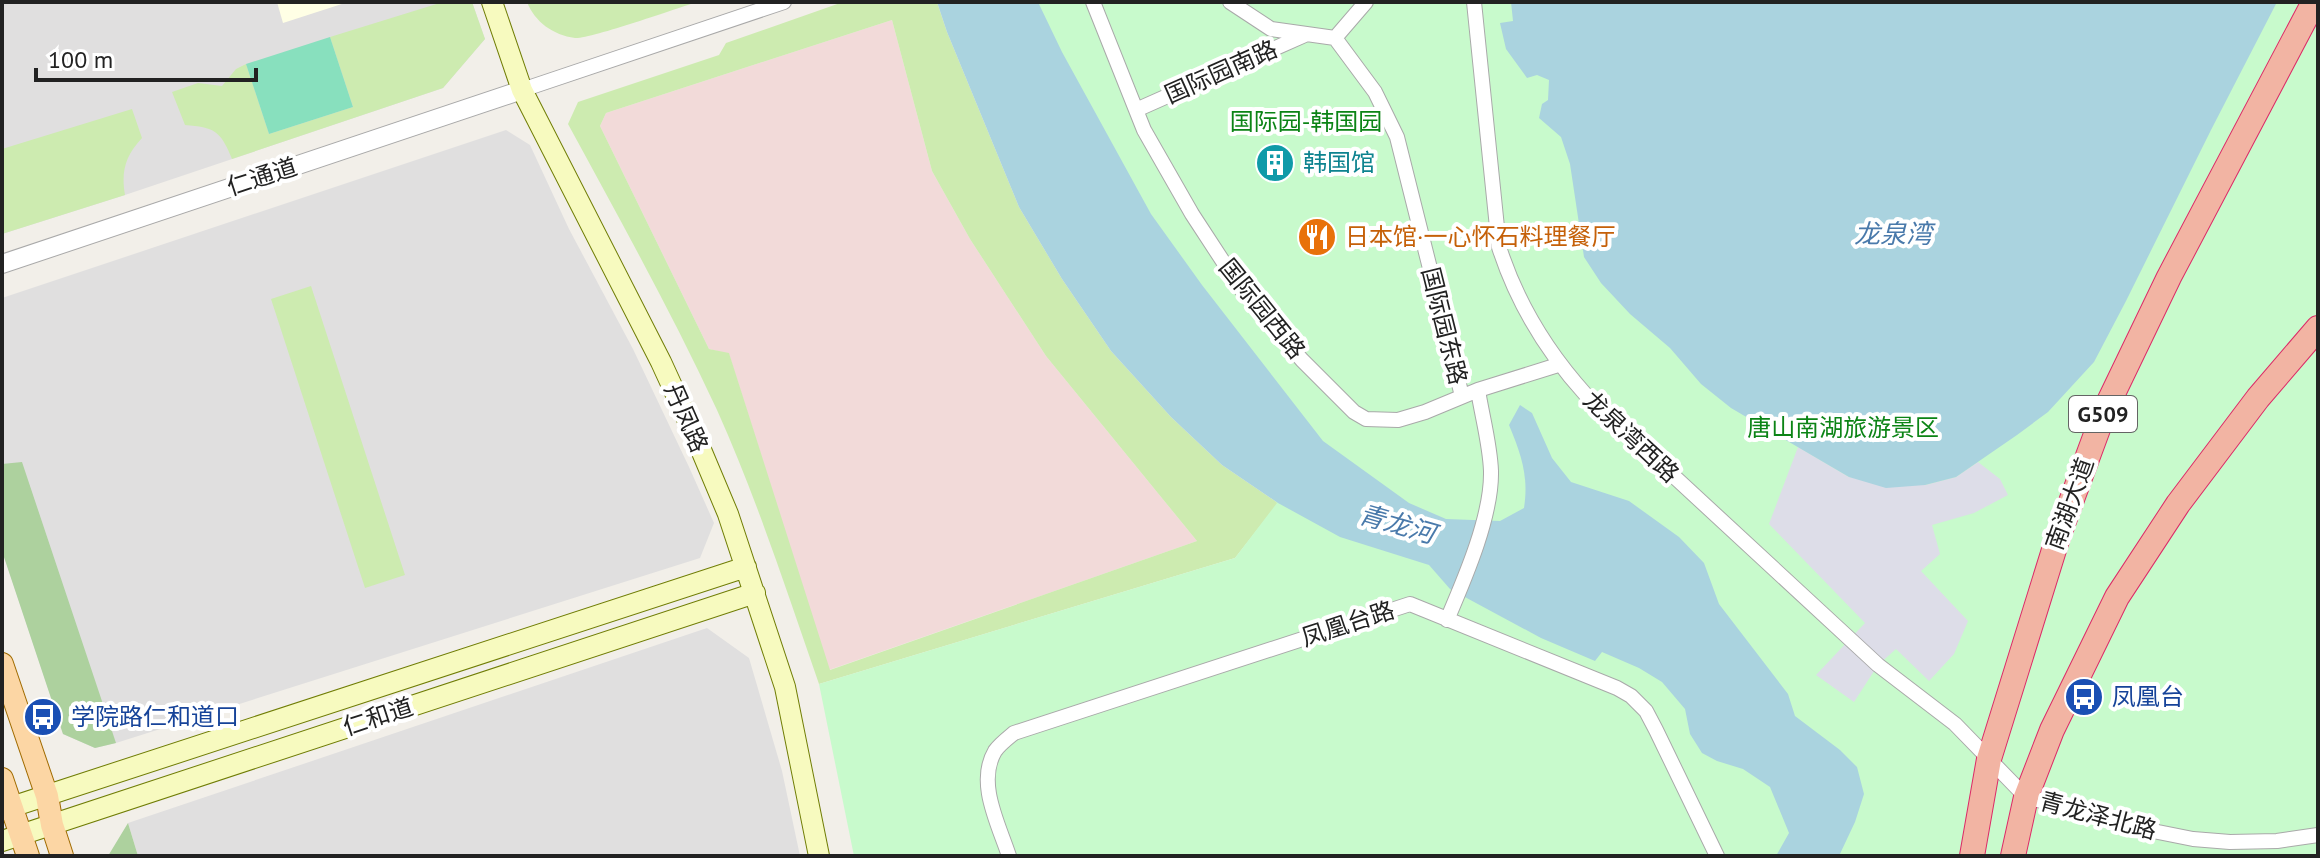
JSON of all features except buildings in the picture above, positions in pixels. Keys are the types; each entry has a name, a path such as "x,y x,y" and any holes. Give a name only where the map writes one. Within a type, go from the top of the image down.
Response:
{"highway":[{"name":"南湖大道","path":"1972,856 1989,759 2053,551 2105,410 2169,277 2314,2"},
{"path":"2013,856 2026,797 2052,730 2117,597 2187,492 2258,398 2318,328"}],"main road":[{"name":"丹凤路","path":"492,2 522,90 671,383 722,500 785,687 819,856"},
{"name":"仁和道","path":"7,808 746,567"},
{"name":"仁和道","path":"17,844 52,825 755,593"},
{"path":"2,664 47,796 62,856"},
{"path":"2,779 17,844"}],"street":[{"path":"522,90 784,2"},
{"name":"国际园西路","path":"1093,2 1144,130 1192,214 1241,289 1302,360 1354,412 1366,419 1398,420 1558,365"},
{"path":"1230,2 1271,29 1335,38 1366,2"},
{"name":"龙泉湾西路","path":"1474,2 1499,247 1522,305 1558,365 1751,549 1878,665 1955,724 1989,759"},
{"name":"国际园南路","path":"1136,110 1307,34"},
{"name":"国际园东路","path":"1335,38 1375,92 1397,137 1462,396"},
{"name":"仁通道","path":"2,264 522,90"},
{"path":"1447,620 1486,514 1490,491 1491,468 1478,390"},
{"name":"凤凰台路","path":"1009,856 988,790 988,771 996,750 1014,733 1410,604 1594,677 1631,696 1646,711 1717,856"},
{"name":"青龙泽北路","path":"1989,759 2026,797 2158,832 2230,842 2277,841 2318,835"}],"shaded area":[{"path":"2,2 472,2 485,39 443,88 2,234"},
{"path":"277,2 348,2 283,23"},
{"path":"892,20 932,171 970,239 1046,356 1197,541 829,670 729,354 709,349 600,126 606,113"},
{"path":"506,130 530,145 689,467 714,523 700,558 116,743 95,748 63,734 2,551 2,298"},
{"path":"1798,447 1849,477 1925,485 1956,477 1978,462 2000,479 2008,495 1974,513 1932,525 1940,554 1921,571 1968,621 1954,654 1929,681 1896,649 1878,665 1854,702 1816,675 1865,623 1769,524"},
{"path":"707,628 749,658 782,771 800,856 138,856 128,823"}],"green space":[{"path":"443,2 472,2 485,39 443,88 232,159 215,132 185,125 172,92 198,83 222,86 236,69 246,64 269,134 353,107 330,37"},
{"path":"527,2 697,2 614,29 575,38 559,34 546,26 535,16"},
{"path":"843,2 937,2 1019,207 1062,279 1111,351 1171,417 1222,465 1278,503 1235,558 819,684 758,512 717,410 664,302 568,124 578,102 719,55 726,43","holes":["892,20 932,171 970,239 1046,356 1197,541 830,670 729,353 709,349 600,126 606,113"]},
{"name":"唐山南湖旅游景区","path":"970,2 2318,2 2318,856 854,856 819,684 1235,558 1277,503 1233,457"},
{"path":"330,37 353,107 269,134 246,64"},
{"path":"132,109 142,138 126,165 125,195 2,234 2,149"},
{"path":"311,286 405,575 365,588 271,299"},
{"path":"22,462 116,743 95,748 63,734 2,551 2,464"},
{"path":"128,823 138,856 108,856"}],"water":[{"name":"青龙河","path":"937,2 1038,2 1151,214 1323,441 1409,503 1446,519 1500,521 1524,508 1523,465 1509,425 1520,405 1532,413 1552,458 1571,482 1629,501 1679,537 1704,563 1719,604 1788,694 1795,716 1857,767 1864,794 1839,856 1776,856 1789,833 1770,787 1743,769 1702,753 1690,734 1685,709 1662,682 1602,652 1595,661 1541,638 1450,589 1429,565 1340,537 1278,503 1222,465 1171,417 1111,351 1062,279 1019,207"},
{"name":"龙泉湾","path":"1511,2 2277,2 2094,362 2048,412 1956,477 1925,485 1886,488 1849,477 1731,408 1701,384 1670,348 1630,314 1601,283 1584,257 1570,164 1561,137 1539,118 1542,104 1548,100 1549,80 1537,75 1527,78 1506,49 1500,23 1513,21"}],"place":[{"name":"韩国馆","path":"1275,163"},
{"name":"日本馆·一心怀石料理餐厅","path":"1317,237"},
{"name":"凤凰台","path":"2084,697"},
{"name":"学院路仁和道口","path":"43,717"}],"park label":[{"name":"国际园-韩国园","path":"1306,122"}]}
